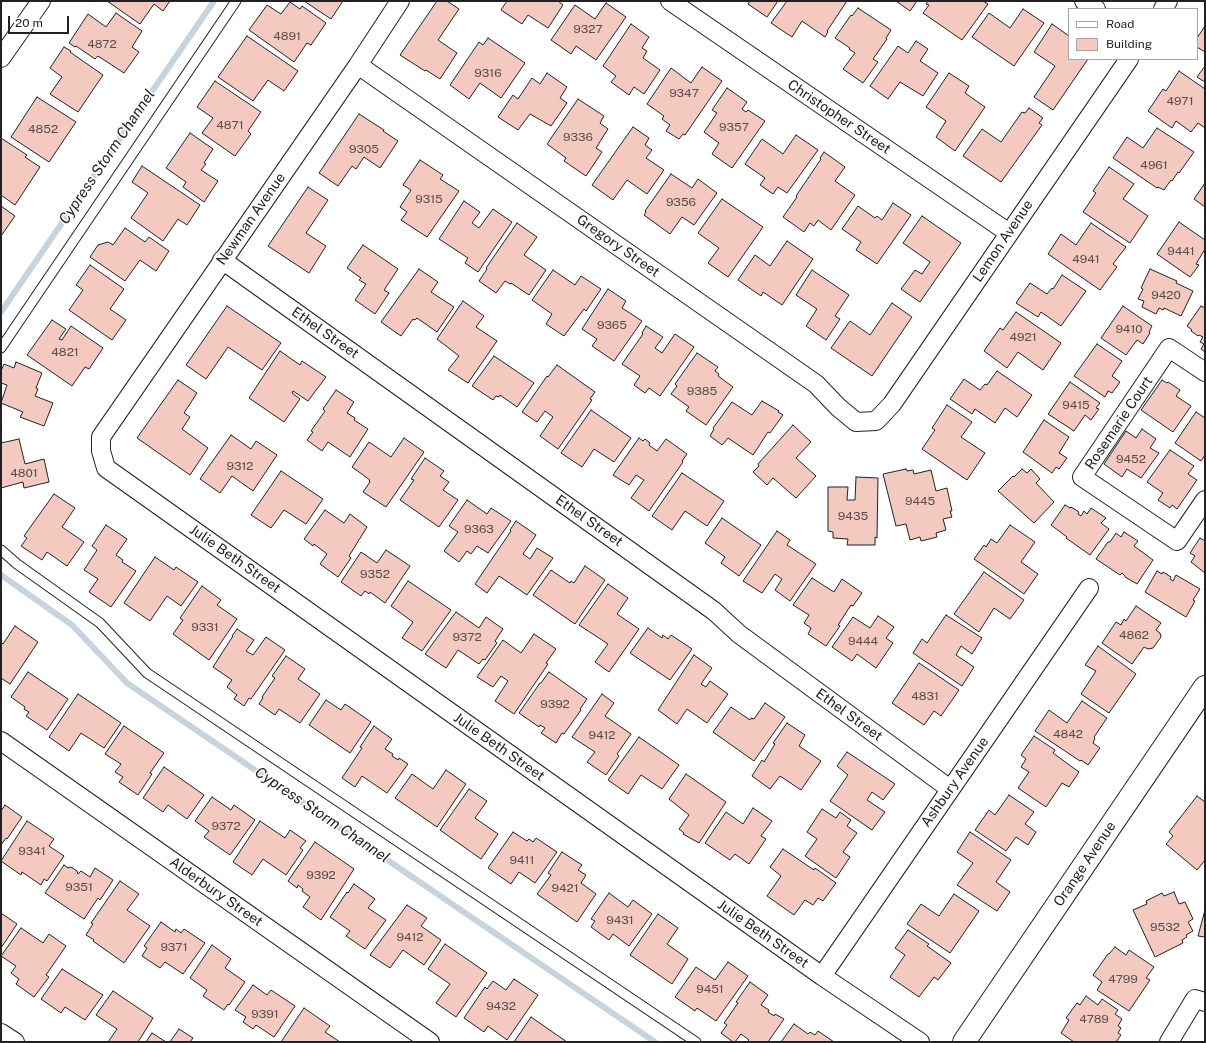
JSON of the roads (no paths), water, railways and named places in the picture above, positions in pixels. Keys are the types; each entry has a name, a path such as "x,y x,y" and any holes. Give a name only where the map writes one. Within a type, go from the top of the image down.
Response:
{"main road":[{"name":"Orange Avenue","path":"964,1042 1205,687"}],"street":[{"path":"1,58 41,1"},
{"name":"Newman Avenue","path":"101,437 222,260 358,66 400,1"},
{"name":"Christopher Street","path":"670,1 1009,233"},
{"path":"1084,1 1094,8"},
{"name":"Lemon Avenue","path":"876,421 892,404 1128,60"},
{"name":"Gregory Street","path":"358,66 816,384 838,407 856,422 876,421"},
{"name":"Ethel Street","path":"222,260 714,611 739,634 950,789"},
{"name":"Rosemarie Court","path":"1205,372 1169,348 1082,477 1177,541 1205,500"},
{"name":"Julie Beth Street","path":"101,437 101,451 106,468 822,976 920,1042"},
{"name":"Ashbury Avenue","path":"822,976 1089,588"},
{"name":"Alderbury Street","path":"1,741 430,1042"},
{"path":"1169,1042 1200,1000"},
{"path":"1,1033 15,1042"}],"lane":[{"path":"1,348 236,1"},
{"path":"1,550 17,564 100,623 147,673 696,1042"}],"waterway":[{"name":"Cypress Storm Channel","path":"1,312 214,1"},
{"name":"Cypress Storm Channel","path":"1,575 72,625 127,683 655,1042"}]}
